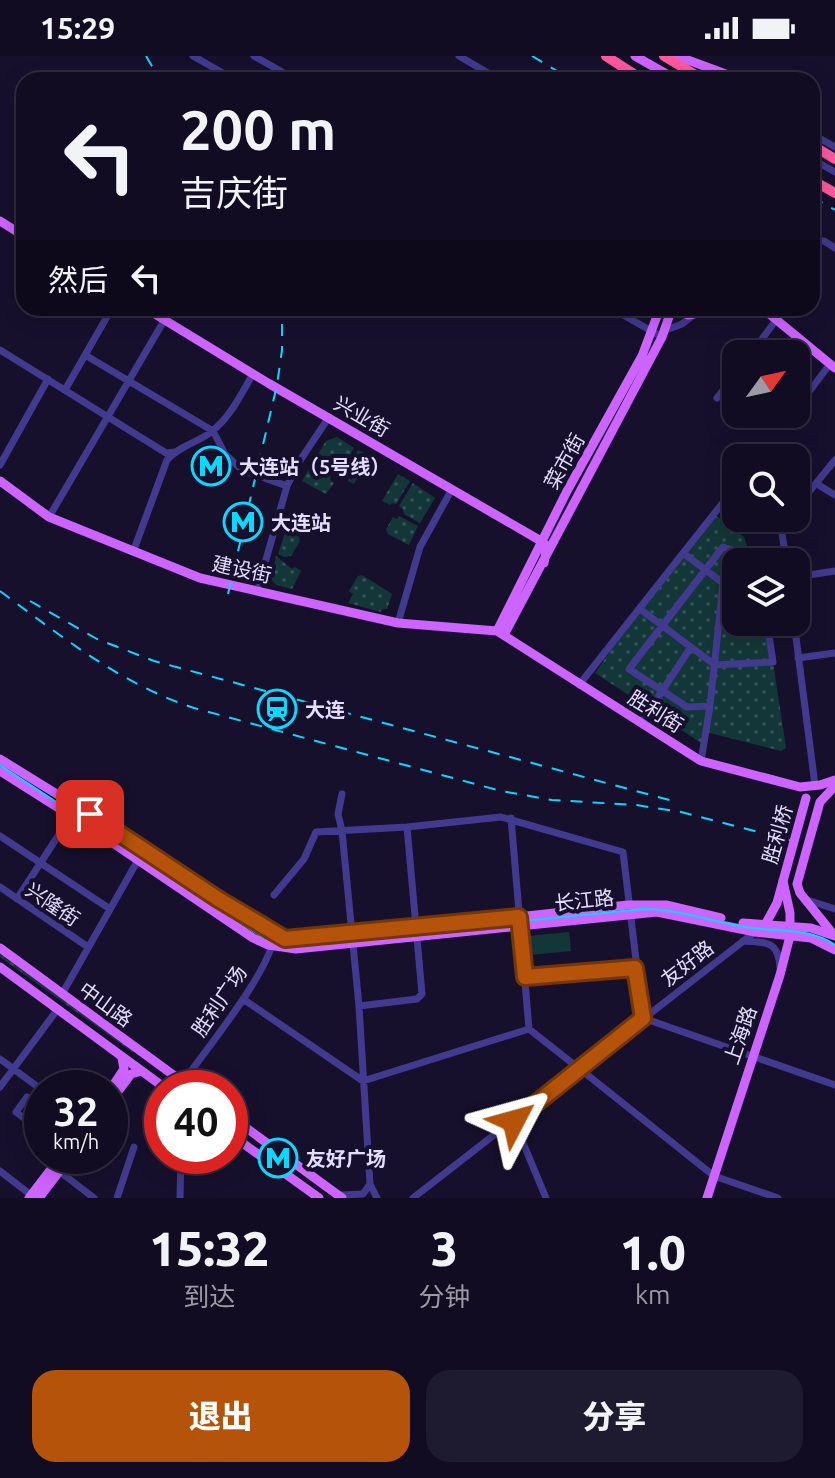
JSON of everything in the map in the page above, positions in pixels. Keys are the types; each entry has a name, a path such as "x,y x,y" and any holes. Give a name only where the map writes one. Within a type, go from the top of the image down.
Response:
{"highway":[{"path":"606,56 631,72"},
{"path":"664,56 691,72"}],"main road":[{"path":"635,56 662,72"},
{"path":"677,56 719,72"},
{"name":"兴业街","path":"160,316 253,374 541,541"},
{"name":"菜市街","path":"659,334 660,316"},
{"name":"菜市街","path":"503,632 541,541 668,316"},
{"path":"771,316 832,366"},
{"path":"503,632 544,563 659,334"},
{"name":"建设街","path":"0,481 49,517 200,578 398,623 503,632"},
{"path":"541,541 547,546 544,563"},
{"name":"胜利街","path":"503,632 702,758 800,787 813,786"},
{"name":"胜利街","path":"702,758 813,786"},
{"name":"长江路","path":"0,759 294,944"},
{"name":"长江路","path":"0,771 253,938 273,946 666,905 790,931 816,939 835,950"},
{"path":"835,783 820,802 813,786 835,783"},
{"name":"胜利桥","path":"765,925 777,903 806,798 806,792 800,787"},
{"name":"胜利桥","path":"805,899 797,884 820,802"},
{"name":"上海路","path":"707,1198 780,975 790,931 790,913 783,881"},
{"path":"805,899 834,935"},
{"path":"790,913 797,902 816,912"},
{"name":"长江路","path":"628,909 671,913 755,932 811,928 834,935"},
{"path":"755,932 765,925"},
{"name":"中山路","path":"0,948 166,1070"},
{"name":"中山路","path":"0,967 142,1071"},
{"path":"122,1058 123,1070"},
{"path":"128,1078 142,1071"},
{"path":"248,1129 345,1197"},
{"path":"248,1147 319,1198"},
{"path":"33,1197 49,1174"},
{"path":"33,1197 56,1174"}],"street":[{"path":"193,56 221,72"},
{"path":"254,56 282,72"},
{"path":"459,56 486,72"},
{"path":"65,390 107,316"},
{"path":"626,316 659,334 690,316"},
{"path":"49,517 165,319"},
{"path":"762,340 776,320"},
{"path":"0,350 166,453 175,452"},
{"path":"85,355 213,431 233,464 249,474 287,486"},
{"path":"811,389 832,366"},
{"path":"133,552 167,460 222,423 253,374"},
{"path":"0,465 48,379"},
{"path":"717,398 722,391"},
{"path":"257,591 287,486 329,417"},
{"path":"810,492 835,460"},
{"path":"817,484 835,495"},
{"path":"398,623 420,547 452,489"},
{"path":"581,684 722,504"},
{"path":"710,706 687,707 629,669 722,548"},
{"path":"683,553 722,582"},
{"path":"810,575 835,571"},
{"path":"702,758 722,593"},
{"path":"640,609 715,665 773,662 769,636"},
{"path":"796,636 813,786"},
{"path":"642,721 691,647"},
{"path":"798,658 835,653"},
{"path":"342,794 338,814 359,1006 370,1184 377,1198"},
{"path":"17,899 71,816"},
{"path":"274,895 304,859 316,832 511,818 623,852 643,1018 835,1085"},
{"path":"511,818 529,1029 572,1063"},
{"path":"359,1006 421,997 407,827"},
{"path":"0,836 110,909"},
{"path":"62,994 138,860"},
{"name":"兴隆街","path":"0,887 88,947"},
{"path":"805,899 835,909"},
{"name":"友好路","path":"413,1198 755,932"},
{"name":"胜利广场","path":"197,1070 243,999 273,946 274,934"},
{"path":"740,941 774,946 778,951 780,975"},
{"path":"525,977 635,968"},
{"path":"243,999 363,1081"},
{"path":"0,1087 57,1010"},
{"path":"363,1081 529,1029"},
{"path":"0,1059 24,1076"},
{"path":"585,1073 714,1176 778,1198"},
{"path":"24,1101 16,1112 24,1118"},
{"path":"514,1121 546,1198"},
{"path":"117,1198 134,1147"},
{"path":"0,1171 33,1197"},
{"path":"63,1174 94,1198"},
{"path":"180,1198 181,1174"},
{"path":"345,1197 363,1194 370,1184"}],"green space":[{"path":"337,437 354,448 342,469 333,472 314,461 326,441"},
{"path":"358,450 369,456 354,484 348,481 349,476 345,472"},
{"path":"312,464 331,475 330,480 334,483 326,494 302,481"},
{"path":"398,474 410,481 396,504 390,505 382,501"},
{"path":"413,483 435,498 420,523 404,514 399,506"},
{"path":"714,514 722,520 722,532 737,532 744,537 748,548 722,548 722,636 769,636 786,748 781,751 706,732 701,743 595,673"},
{"path":"399,516 418,526 409,545 388,534 386,529 393,517 397,519"},
{"path":"286,530 299,537 300,541 291,556 284,557 278,554"},
{"path":"276,556 292,569 295,567 301,571 292,589 276,585 271,579"},
{"path":"362,575 392,594 387,609 381,612 348,603 353,594 349,591 358,576"},
{"path":"569,932 571,951 530,955 528,936"},
{"path":"0,954 133,1050 132,1052 0,957"}],"tram line":[{"path":"0,765 261,936 284,945 642,909 681,913 745,927 815,935 835,945"}],"railway":[{"path":"146,56 155,72"},
{"path":"532,56 559,72"},
{"path":"820,202 835,210"},
{"path":"228,594 277,385 282,350 282,316"},
{"path":"0,591 117,673 194,708 501,791 552,800 636,805 681,812 808,845"},
{"path":"30,601 97,639 154,661 673,801"}],"place":[{"name":"大连站（5号线）","path":"211,466"},
{"name":"大连站","path":"243,522"},
{"name":"大连","path":"277,709"},
{"name":"友好广场","path":"278,1158"}],"route":[{"path":"90,814 218,899 285,939 519,917 525,977 635,968 643,1018 514,1121"}]}
